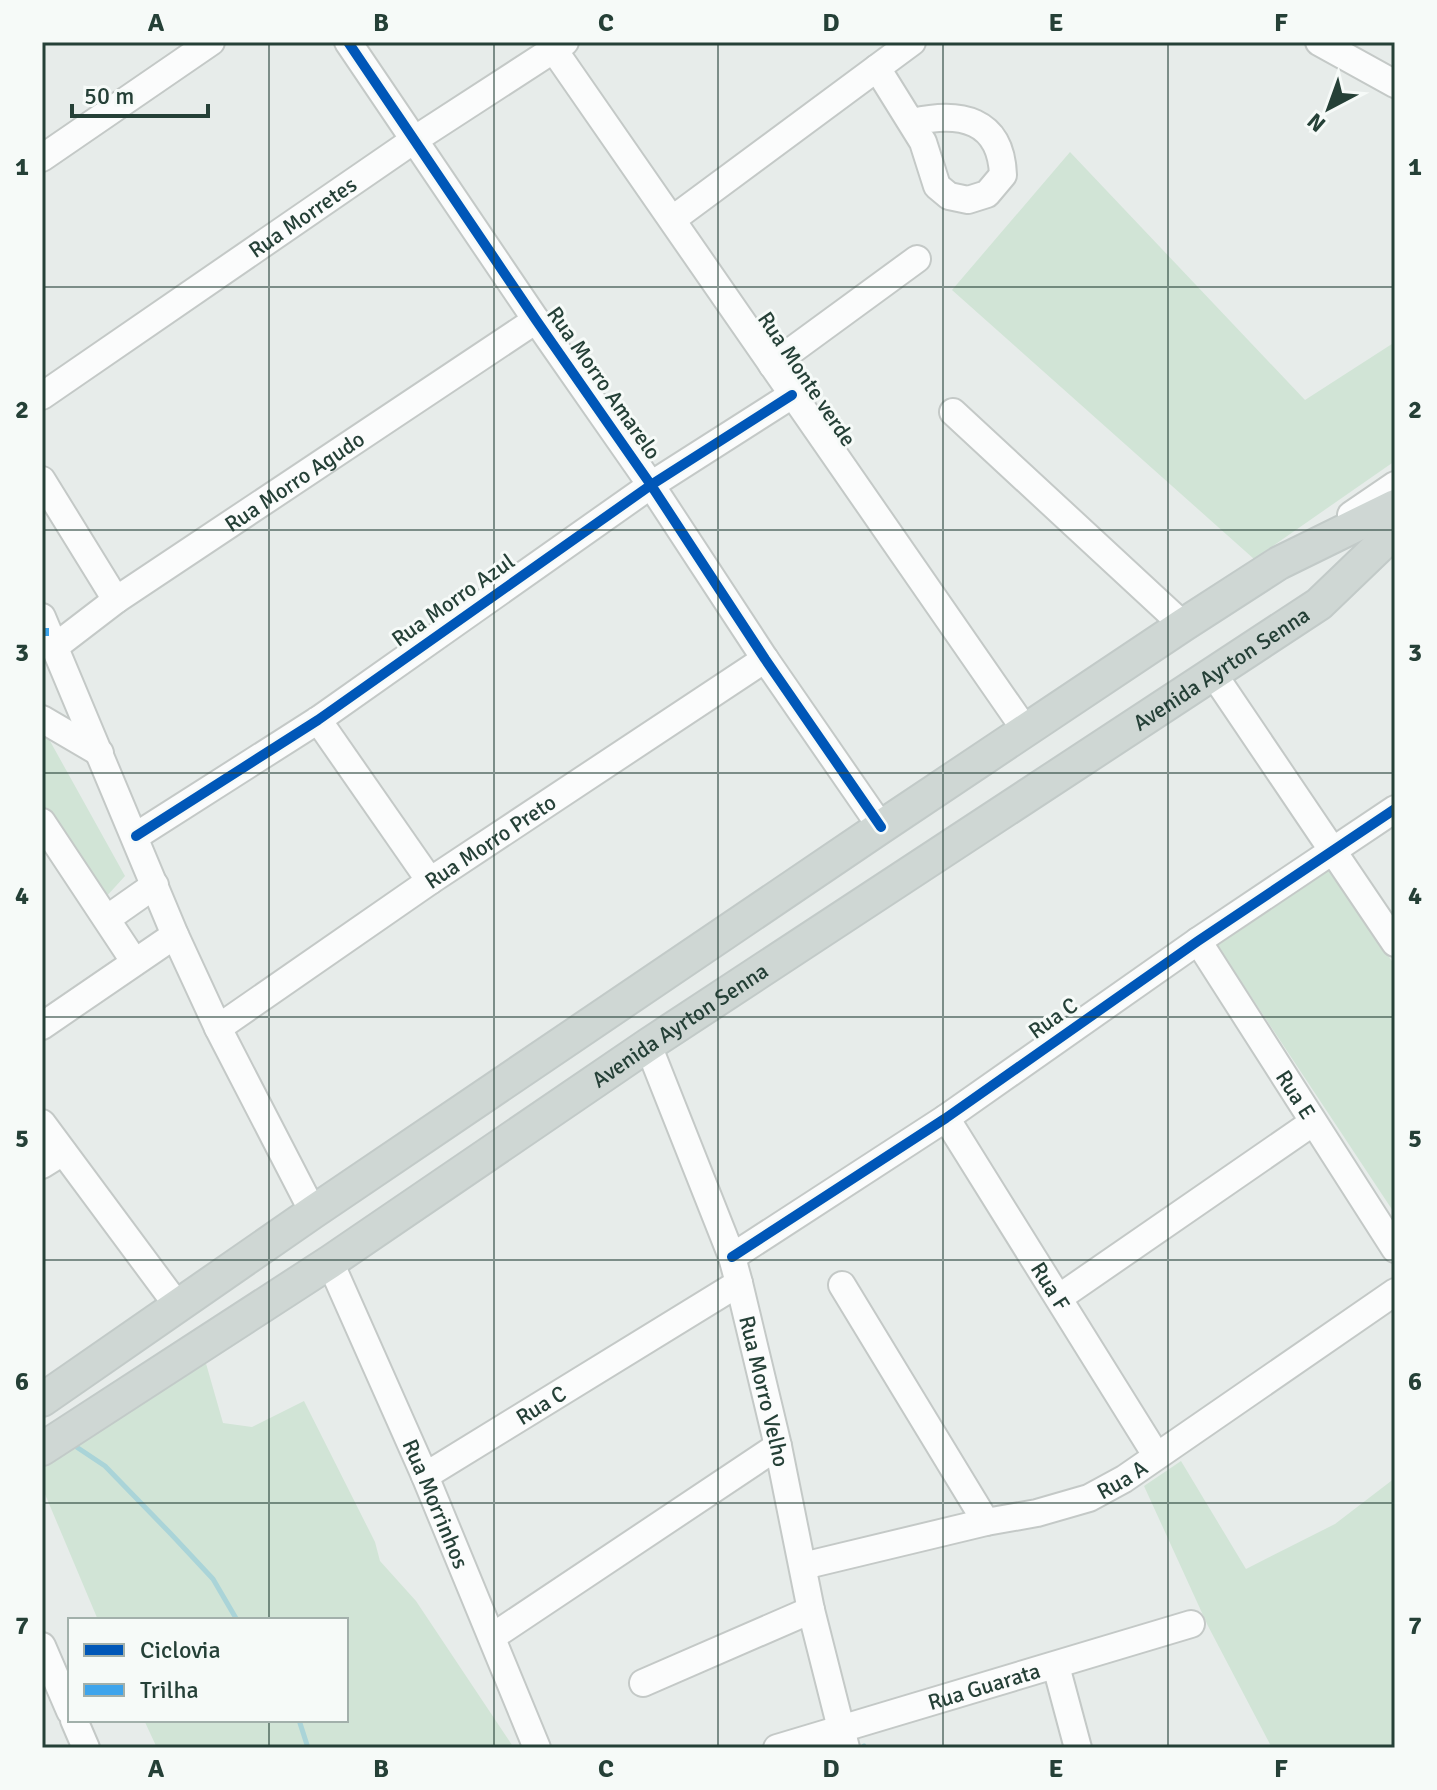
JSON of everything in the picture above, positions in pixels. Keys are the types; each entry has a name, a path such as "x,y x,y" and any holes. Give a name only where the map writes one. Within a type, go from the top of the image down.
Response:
{"main road":[{"path":"42,1400 313,1212 1183,625 1279,563 1395,506"},
{"name":"Avenida Ayrton Senna","path":"42,1449 330,1262 648,1045 1319,604 1395,531"}],"street":[{"path":"42,158 211,42"},
{"name":"Rua Morro Amarelo","path":"348,42 881,827"},
{"path":"673,219 912,42"},
{"path":"1319,42 1395,84"},
{"name":"Rua Morretes","path":"42,396 414,140 559,46"},
{"name":"Rua Monte verde","path":"559,46 792,395 1026,731"},
{"path":"877,68 913,122"},
{"path":"772,365 917,259"},
{"name":"Rua Morro Agudo","path":"47,632 116,600 536,320"},
{"name":"Rua Morro Azul","path":"136,836 318,720 651,485 792,395"},
{"path":"953,412 1183,625"},
{"path":"42,480 116,600"},
{"path":"1279,563 1395,485"},
{"name":"Avenida Ayrton Senna","path":"1319,604 1395,552"},
{"path":"47,632 136,836 175,935 218,1028 313,1212"},
{"name":"Rua Morro Preto","path":"218,1028 430,881 765,659"},
{"path":"1212,672 1395,943"},
{"path":"70,687 43,719 100,753"},
{"path":"318,720 430,881"},
{"name":"Rua C","path":"732,1257 946,1118 1198,941 1395,809"},
{"path":"42,822 134,961"},
{"path":"108,918 155,885"},
{"path":"42,1026 175,935"},
{"name":"Rua E","path":"1198,941 1395,1249"},
{"name":"Rua Morro Velho","path":"648,1045 732,1257 778,1446 811,1610 843,1739"},
{"name":"Rua F","path":"946,1118 1156,1455"},
{"path":"42,1123 52,1158 177,1305"},
{"path":"1060,1297 1312,1123"},
{"name":"Rua Morrinhos","path":"330,1262 425,1476 537,1748"},
{"name":"Rua C","path":"425,1476 739,1283"},
{"path":"842,1285 986,1522"},
{"name":"Rua A","path":"803,1566 986,1522 1037,1513 1089,1498 1124,1479 1395,1292"},
{"path":"492,1637 778,1446"},
{"path":"643,1683 811,1610"},
{"name":"Rua Guarata","path":"777,1748 843,1739 1056,1666 1191,1624"},
{"path":"42,1646 68,1706"},
{"path":"1056,1666 1078,1748"},
{"path":"75,1722 86,1748"}],"green space":[{"path":"1070,152 1305,400 1395,342 1395,461 1254,559 952,290"},
{"path":"42,732 45,732 125,876 105,898 42,812"},
{"path":"1327,862 1395,966 1395,1214 1213,939"},
{"path":"205,1360 223,1423 252,1427 304,1401 375,1542 380,1561 416,1601 514,1748 157,1748 145,1722 348,1722 348,1618 97,1618 42,1487 42,1463"},
{"path":"1181,1461 1246,1569 1335,1524 1395,1478 1395,1748 1272,1748 1208,1626 1144,1486"}],"waterway":[{"path":"75,1446 105,1466 171,1534 213,1579 236,1618"},
{"path":"300,1722 308,1748"}],"marked path":[{"path":"42,632 49,632"}],"cycle path":[{"path":"348,42 881,827"},
{"path":"136,836 318,720 651,485 792,395"},
{"path":"732,1257 946,1118 1198,941 1395,809"}]}
